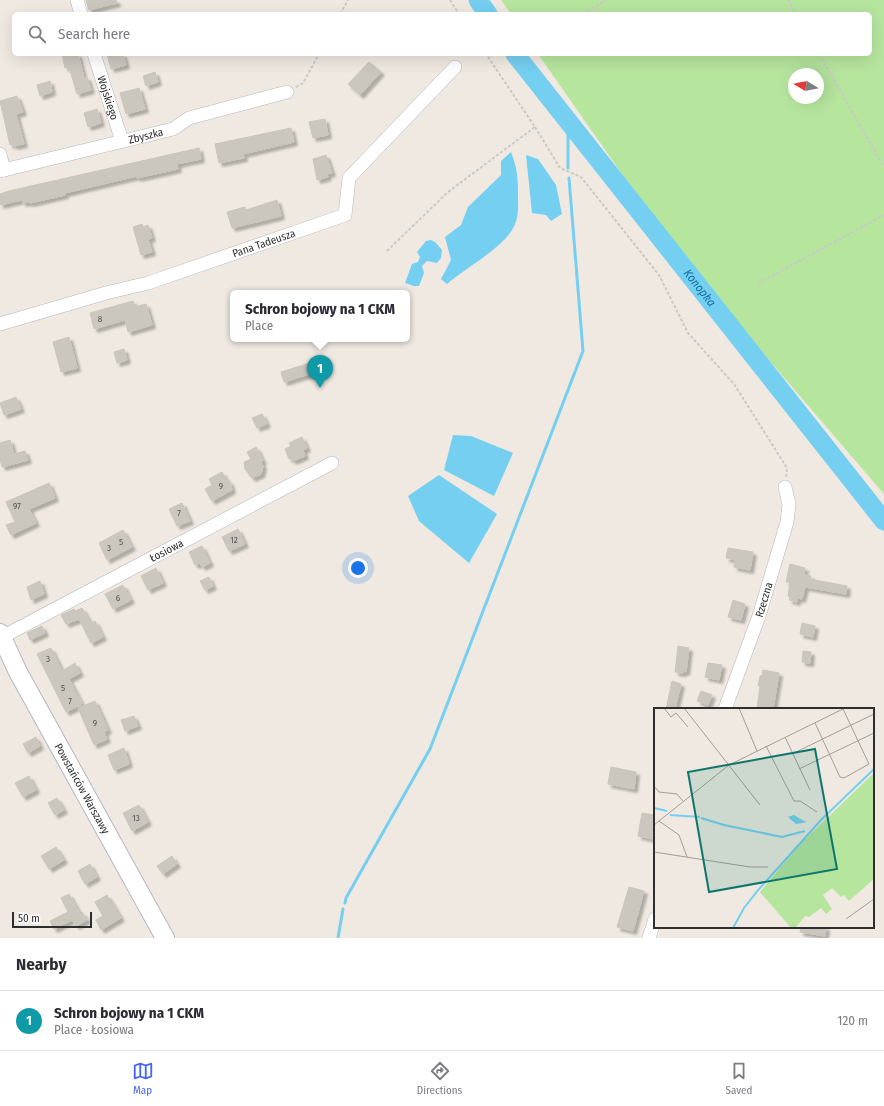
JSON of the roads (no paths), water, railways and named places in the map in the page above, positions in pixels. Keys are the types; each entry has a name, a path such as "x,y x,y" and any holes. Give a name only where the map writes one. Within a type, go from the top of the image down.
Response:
{"main road":[{"name":"Powstańców Warszawy","path":"0,636 52,735 165,938"}],"street":[{"path":"77,0 80,12"},
{"name":"Wojskiego","path":"95,56 122,141"},
{"name":"Pana Tadeusza","path":"0,324 106,293 148,283 345,215 349,178 455,67"},
{"name":"Zbyszka","path":"2,170 173,129 189,118 212,110 287,92"},
{"path":"0,154 2,170"},
{"name":"Łosiowa","path":"0,636 332,463"},
{"name":"Rzeczna","path":"725,708 759,616 787,522 789,504 785,487"},
{"path":"648,938 654,922"}],"water":[{"path":"511,152 516,168 518,182 518,209 515,224 511,232 495,248 447,284 441,279 451,260 445,237 461,225 468,207 501,175 501,161"},
{"path":"526,155 538,159 556,185 562,214 551,221 546,215 532,213"},
{"path":"431,240 435,242 442,250 441,258 437,263 427,261 422,266 424,273 419,286 405,283 412,264 418,262 420,257 417,252 426,241"},
{"path":"453,435 471,436 513,453 494,496 444,470"},
{"path":"439,475 497,514 469,563 419,521 408,496"}],"waterway":[{"name":"Konopka","path":"478,0 487,12"},
{"name":"Konopka","path":"517,56 884,521"},
{"path":"568,121 568,168"},
{"path":"345,903 346,898 430,749 583,351 569,178"},
{"path":"338,938 343,909"}],"place":[{"name":"Schron bojowy na 1 CKM","path":"320,388"}]}
